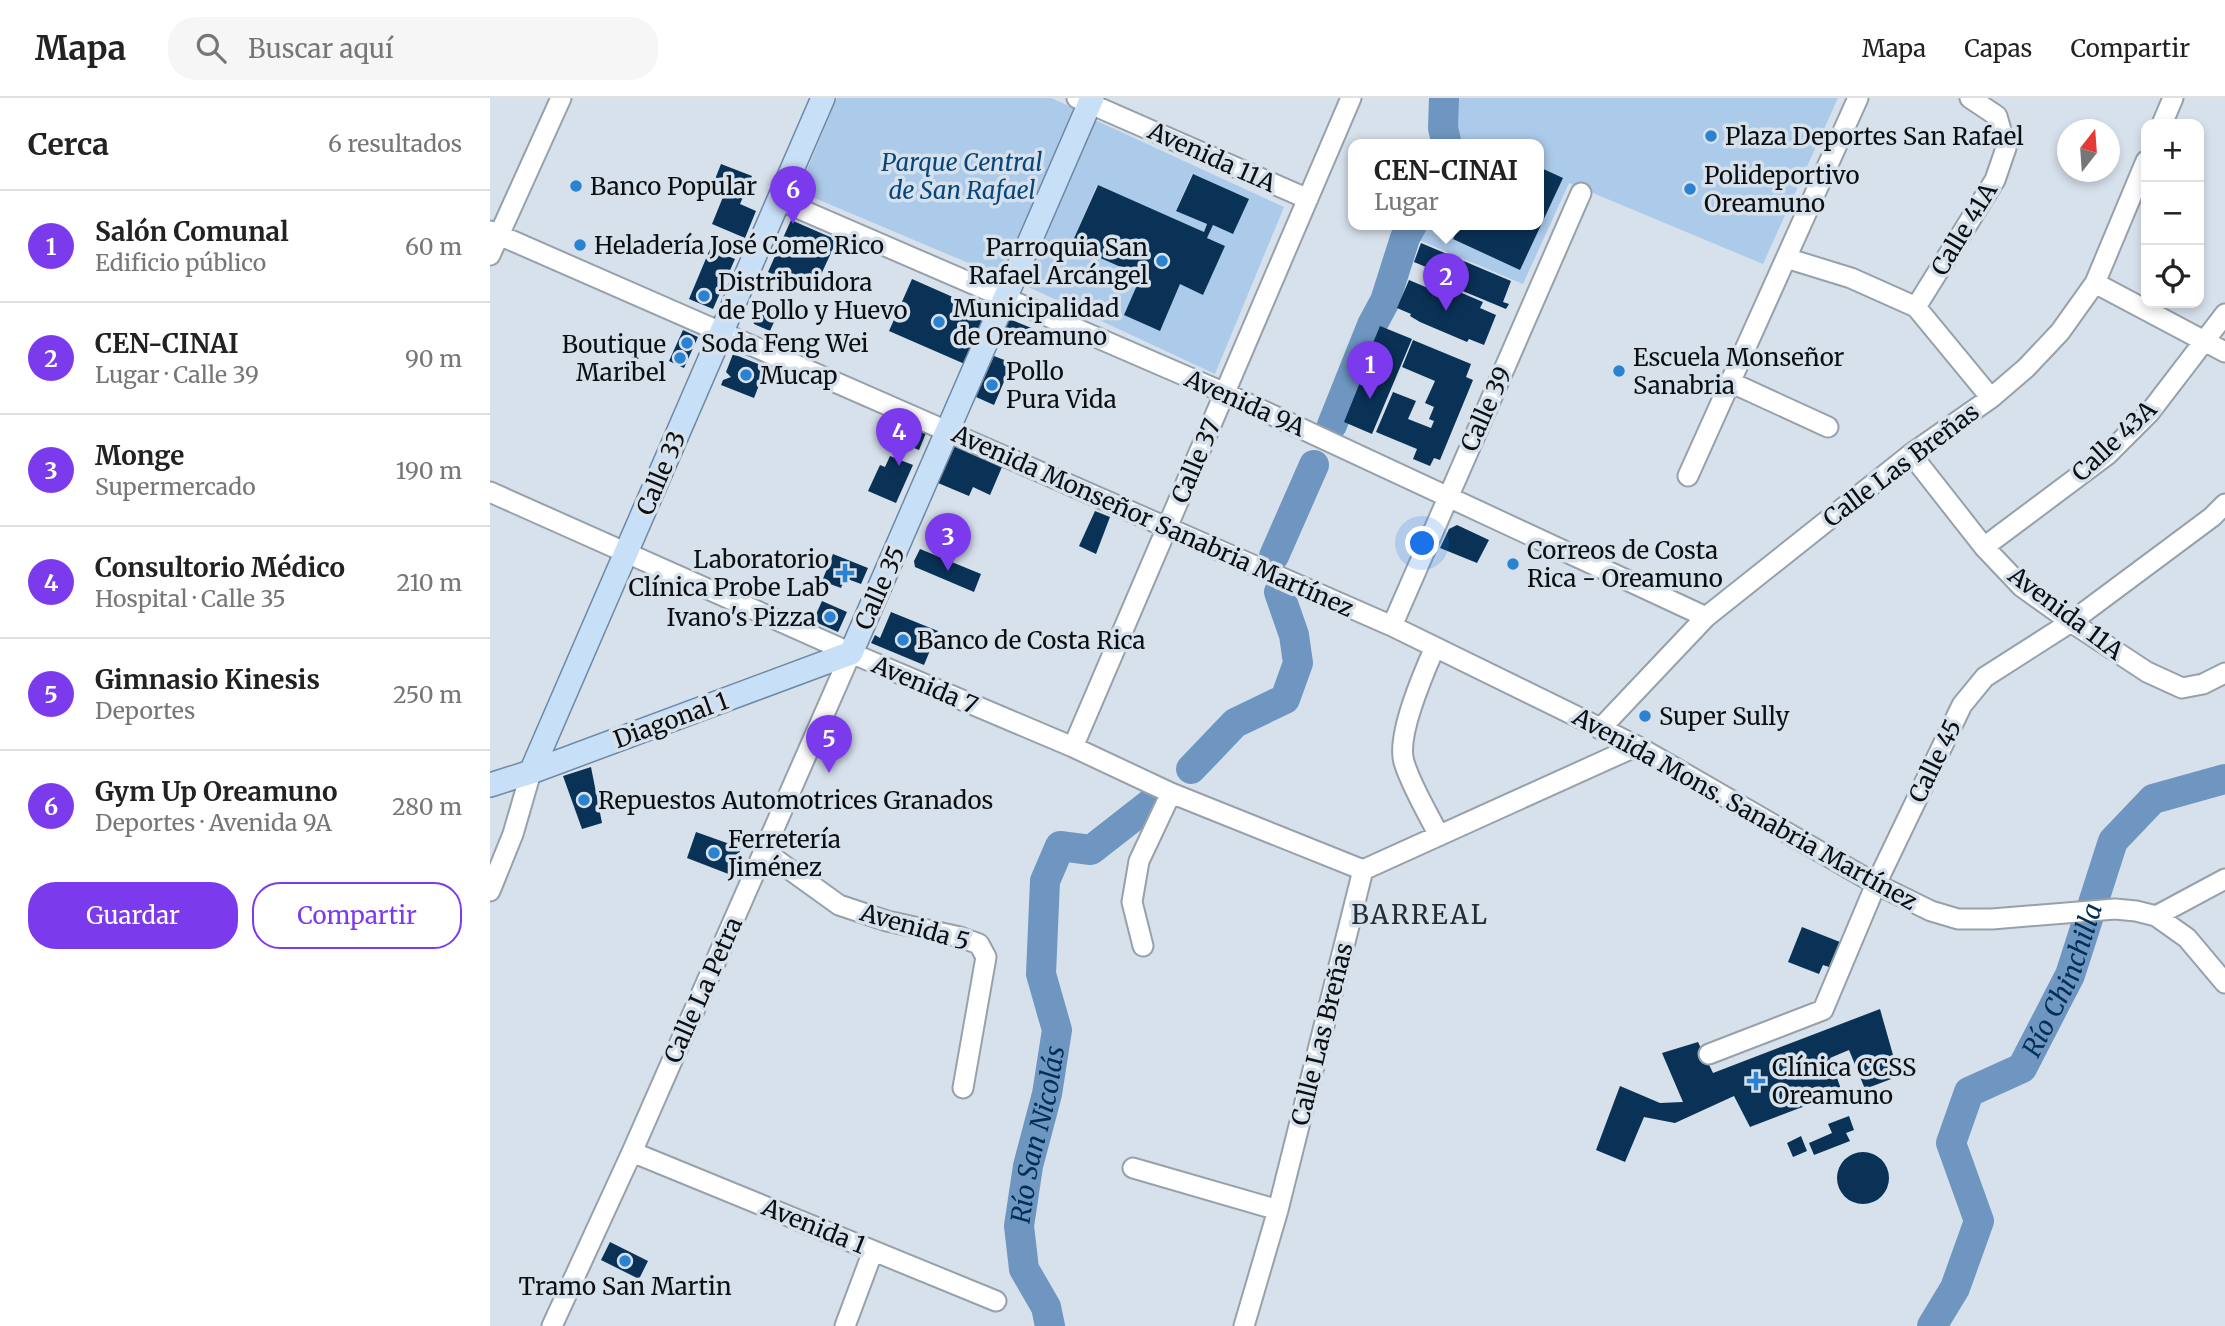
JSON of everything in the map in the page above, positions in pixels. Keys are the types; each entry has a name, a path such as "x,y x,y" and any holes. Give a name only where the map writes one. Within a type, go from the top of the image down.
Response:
{"main road":[{"name":"Calle 33","path":"531,772 722,333 820,99"},
{"name":"Calle 35","path":"851,653 1007,297 1086,100"},
{"name":"Diagonal 1","path":"490,785 851,653"}],"street":[{"path":"490,255 495,233 561,98"},
{"name":"Calle 37","path":"1073,747 1352,98"},
{"path":"1688,476 1858,98"},
{"name":"Calle 41A","path":"1916,307 1995,180 2006,148 1997,116 1970,98"},
{"path":"2164,119 2173,98"},
{"name":"Avenida 11A","path":"1086,100 1308,199"},
{"name":"Calle Las Breñas","path":"1600,729 1706,617 1911,454 1991,398 2026,368 2060,332 2095,283 2141,173"},
{"name":"Calle 39","path":"1392,626 1581,193"},
{"name":"Avenida 9A","path":"779,200 1225,393 1706,617"},
{"name":"Avenida Monseñor Sanabria Martínez","path":"495,233 1392,626"},
{"path":"1786,258 1851,278 1916,307 1991,398"},
{"path":"2095,283 2225,352"},
{"name":"Calle 43A","path":"1984,547 2106,455 2150,412 2225,314"},
{"path":"1730,382 1828,427"},
{"name":"Avenida 11A","path":"1911,454 1984,547 2022,587 2071,622 2147,672 2182,688 2203,684 2225,673"},
{"name":"Avenida 7","path":"490,492 851,653 1073,747 1171,793 1363,870"},
{"name":"Calle 45","path":"1709,1054 1823,1010 1876,884 1962,705 1985,677 2071,622 2212,517 2225,503"},
{"name":"Avenida Mons. Sanabria Martínez","path":"1392,626 1637,746 1876,884 1931,911 1958,919 2115,909 2156,916"},
{"path":"1435,647 1409,714 1402,747 1404,761 1439,835"},
{"name":"Calle La Petra","path":"552,1326 632,1152 851,653"},
{"path":"1363,870 1637,746"},
{"name":"Calle 33","path":"490,891 513,834 531,772"},
{"path":"1143,946 1132,902 1139,861 1171,793"},
{"name":"Avenida 5","path":"764,851 839,905 887,921 960,937 979,944 986,957 963,1088"},
{"name":"Calle Las Breñas","path":"1244,1326 1278,1210 1363,870"},
{"path":"2225,879 2156,916 2187,938 2225,983"},
{"name":"Avenida 1","path":"632,1152 996,1301"},
{"path":"1133,1168 1278,1210"},
{"path":"845,1326 873,1251"}],"green space":[{"name":"Parque Central de San Rafael","path":"837,98 1051,98 1076,109 1004,278 798,191"},
{"name":"Polideportivo Oreamuno","path":"1449,98 1838,98 1763,264 1569,183 1523,284 1419,240 1424,230 1544,230 1544,139 1457,139"},
{"path":"1095,120 1284,207 1215,374 1022,284","holes":["1192,174 1248,199 1233,234 1213,225 1207,238 1225,246 1203,294 1180,284 1160,330 1141,276 1071,245 1097,185 1204,232 1207,224 1176,210"]}],"building":[{"path":"721,164 752,176 740,204 756,211 745,238 712,224 723,197 710,192"},
{"path":"1544,169 1563,178 1544,219"},
{"name":"Parroquia San Rafael Arcángel","path":"1193,174 1249,199 1233,234 1213,225 1207,238 1225,246 1203,295 1180,284 1160,331 1124,315 1141,276 1071,245 1098,185 1204,232 1207,224 1176,211"},
{"path":"791,220 837,240 813,292 768,272"},
{"path":"1458,230 1539,230 1520,270 1453,239"},
{"path":"1421,243 1511,281 1503,302 1509,304 1506,309 1441,282 1445,275 1414,262"},
{"path":"710,249 735,259 713,309 689,299"},
{"name":"Municipalidad de Oreamuno","path":"912,279 989,313 967,365 889,331"},
{"path":"1409,280 1435,291 1438,283 1483,302 1480,308 1496,315 1484,345 1469,339 1467,342 1420,322 1410,316 1411,314 1397,308"},
{"path":"755,304 778,313 770,331 754,324 751,313"},
{"path":"1007,318 1034,329 1030,340 1002,329"},
{"path":"1380,326 1412,339 1372,434 1344,422"},
{"path":"683,330 698,337 684,368 669,361"},
{"path":"1413,340 1471,364 1466,377 1473,380 1440,460 1434,458 1430,466 1413,459 1417,449 1376,432 1393,392 1416,401 1408,419 1431,428 1434,421 1429,419 1434,407 1425,403 1435,381 1402,367"},
{"name":"Mucap","path":"733,354 766,367 754,398 721,385 723,380 731,377 726,372"},
{"path":"994,356 1012,363 994,405 976,397"},
{"path":"901,423 926,433 919,450 894,440"},
{"path":"955,446 1002,467 990,495 973,487 969,496 938,483"},
{"path":"890,456 913,465 896,503 868,491 880,465 885,467"},
{"path":"1095,511 1110,517 1096,554 1079,546"},
{"path":"1457,525 1489,540 1477,563 1440,548 1449,529"},
{"path":"920,549 981,574 974,592 915,567 914,561"},
{"name":"Laboratorio Clínica Probe Lab","path":"833,554 868,568 861,584 845,578 841,588 822,581"},
{"name":"Ivano's Pizza","path":"822,601 847,612 838,632 813,621"},
{"name":"Banco de Costa Rica","path":"891,612 938,631 924,665 871,643 875,635 880,638"},
{"name":"Repuestos Automotrices Granados","path":"591,767 602,823 582,829 563,776"},
{"name":"Ferretería Jiménez","path":"696,832 741,848 731,875 687,858"},
{"path":"1802,927 1845,944 1835,969 1823,965 1819,974 1788,962"},
{"name":"Clínica CCSS Oreamuno","path":"1880,1009 1899,1076 1865,1089 1849,1050 1830,1058 1842,1092 1750,1127 1734,1096 1675,1123 1644,1117 1625,1162 1596,1150 1620,1086 1660,1103 1683,1102 1662,1053 1698,1042 1713,1073"},
{"path":"1849,1116 1854,1130 1846,1133 1850,1141 1814,1155 1809,1143 1832,1133 1828,1124"},
{"path":"1801,1136 1807,1151 1793,1157 1787,1143"},
{"path":"1863,1152 1873,1154 1881,1160 1887,1168 1887,1188 1881,1196 1873,1202 1863,1204 1853,1202 1845,1196 1839,1188 1837,1178 1839,1168 1845,1160 1853,1154"},
{"name":"Tramo San Martin","path":"610,1242 648,1261 639,1279 601,1260"}],"waterway":[{"name":"Río San Nicolás","path":"1444,98 1443,128 1446,139"},
{"name":"Río San Nicolás","path":"1332,425 1372,325 1385,301 1409,230"},
{"name":"Río San Nicolás","path":"1274,556 1314,465"},
{"name":"Río San Nicolás","path":"1191,769 1235,723 1285,699 1298,663 1294,635 1279,592"},
{"name":"Río Chinchilla","path":"1932,1326 1955,1288 1979,1221 1951,1143 1969,1092 2022,1068 2070,975 2113,841 2153,799 2225,779"},
{"name":"Río San Nicolás","path":"1050,1326 1046,1307 1024,1269 1019,1226 1028,1166 1047,1094 1057,1030 1041,974 1045,881 1060,846 1091,850 1155,800"}],"place":[{"name":"Plaza Deportes San Rafael","path":"1711,136"},
{"name":"Banco Popular","path":"576,186"},
{"name":"Polideportivo Oreamuno","path":"1690,189"},
{"name":"Gym Up Oreamuno","path":"793,224"},
{"name":"Heladería José Come Rico","path":"580,245"},
{"name":"Parroquia San Rafael Arcángel","path":"1162,261"},
{"name":"Distribuidora de Pollo y Huevo","path":"704,296"},
{"name":"CEN-CINAI","path":"1446,311"},
{"name":"Municipalidad de Oreamuno","path":"939,322"},
{"name":"Soda Feng Wei","path":"687,343"},
{"name":"Boutique Maribel","path":"680,358"},
{"name":"Escuela Monseñor Sanabria","path":"1619,371"},
{"name":"Mucap","path":"746,375"},
{"name":"Pollo Pura Vida","path":"992,385"},
{"name":"Salón Comunal","path":"1370,399"},
{"name":"Consultorio Médico","path":"899,466"},
{"name":"Correos de Costa Rica - Oreamuno","path":"1513,564"},
{"name":"Monge","path":"948,571"},
{"name":"Laboratorio Clínica Probe Lab","path":"845,573"},
{"name":"Ivano's Pizza","path":"830,617"},
{"name":"Banco de Costa Rica","path":"903,640"},
{"name":"Super Sully","path":"1645,716"},
{"name":"Gimnasio Kinesis","path":"829,773"},
{"name":"Repuestos Automotrices Granados","path":"584,800"},
{"name":"Ferretería Jiménez","path":"714,853"},
{"name":"Clínica CCSS Oreamuno","path":"1756,1081"},
{"name":"Tramo San Martin","path":"625,1261"}],"district":[{"name":"BARREAL","path":"1420,914"}]}
